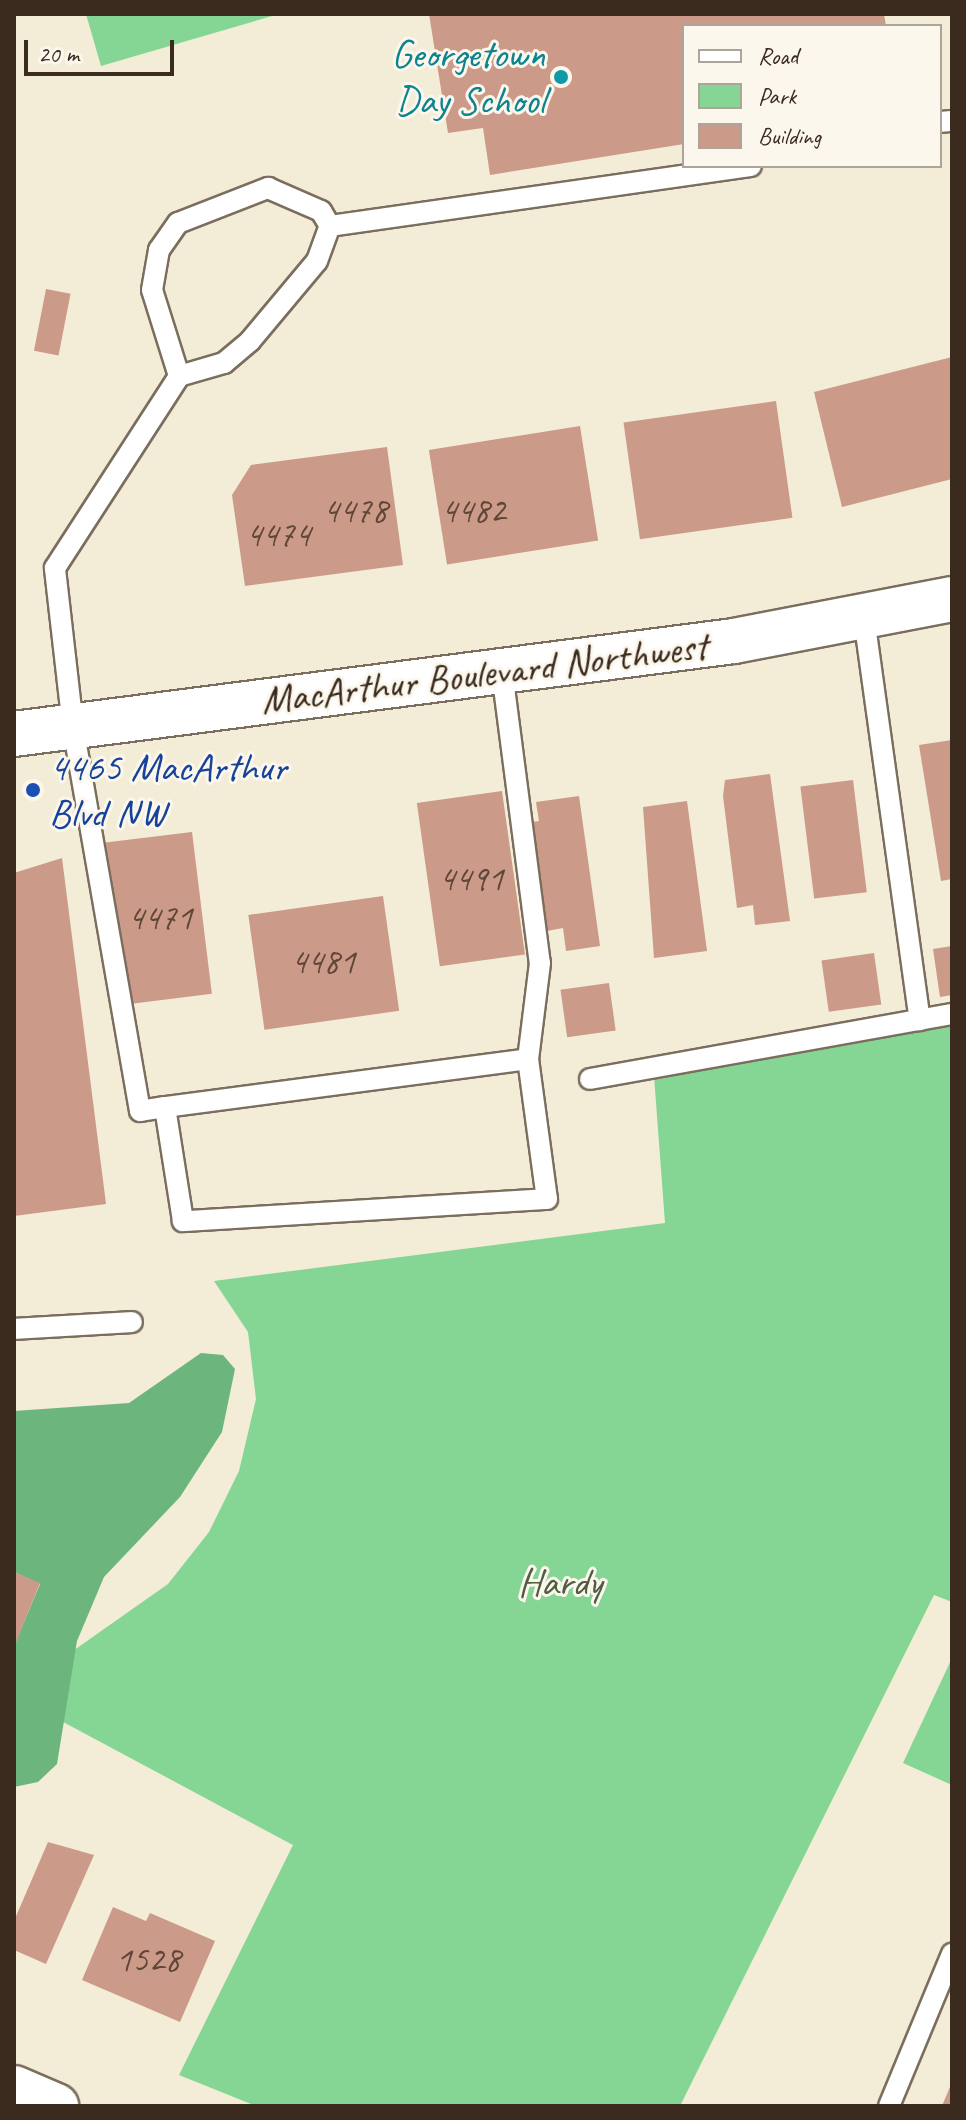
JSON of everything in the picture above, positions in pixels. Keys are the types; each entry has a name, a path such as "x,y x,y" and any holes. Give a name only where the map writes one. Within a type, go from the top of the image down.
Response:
{"main road":[{"name":"MacArthur Boulevard Northwest","path":"14,734 502,672 864,618 952,599"},
{"path":"14,2088 56,2106"}],"lane":[{"path":"179,376 152,290 159,250 178,223 268,188 296,196 330,226 737,168"},
{"path":"330,226 317,261 250,341 224,363 179,376 55,568 73,727 140,1111 528,1059"},
{"path":"864,618 920,1020"},
{"path":"165,1107 183,1221 547,1199 528,1059 540,963 502,672"},
{"path":"590,1079 952,1014"},
{"path":"14,1329 132,1322"},
{"path":"889,2106 952,1954"}],"green space":[{"path":"86,14 279,14 101,66"},
{"name":"Hardy","path":"952,1020 952,1602 934,1595 680,2106 256,2106 179,2075 293,1845 37,1708 60,1660 168,1584 209,1532 239,1471 256,1399 248,1332 214,1281 665,1223 654,1076"},
{"path":"201,1353 223,1355 235,1369 222,1432 180,1497 104,1577 77,1641 57,1764 38,1782 14,1787 14,1646 40,1584 14,1572 14,1411 129,1403"},
{"path":"952,1658 952,1785 903,1763"}],"building":[{"name":"Georgetown Day School","path":"429,14 884,14 886,24 682,24 682,144 490,175 483,128 448,133"},
{"path":"46,289 71,294 59,356 34,351"},
{"path":"952,357 952,479 842,507 814,392"},
{"path":"776,401 792,518 640,539 623,422"},
{"path":"580,426 598,541 447,565 429,450"},
{"path":"387,447 403,565 245,586 232,495 251,465"},
{"path":"952,740 952,879 941,881 919,745"},
{"path":"770,774 790,921 755,925 753,905 737,908 723,796 725,780"},
{"path":"853,780 867,892 814,899 800,786"},
{"path":"502,791 525,954 440,966 417,803"},
{"path":"579,796 600,946 566,951 563,928 547,931 532,822 539,821 536,802"},
{"path":"687,801 707,951 654,958 643,807"},
{"path":"192,832 212,994 126,1004 106,843"},
{"path":"62,858 106,1204 14,1216 14,873"},
{"path":"383,896 399,1011 264,1030 248,915"},
{"path":"952,946 952,995 940,997 933,949"},
{"path":"874,953 881,1004 829,1012 822,960"},
{"path":"609,983 616,1031 567,1037 560,990"},
{"path":"14,1572 40,1583 14,1647"},
{"path":"48,1842 94,1855 46,1964 14,1950 14,1921"},
{"path":"113,1907 146,1921 150,1913 215,1941 180,2022 82,1980"},
{"path":"952,2082 952,2106 942,2106"}],"place":[{"name":"Georgetown Day School","path":"561,77"},
{"name":"4465 MacArthur Blvd NW","path":"33,790"}]}
